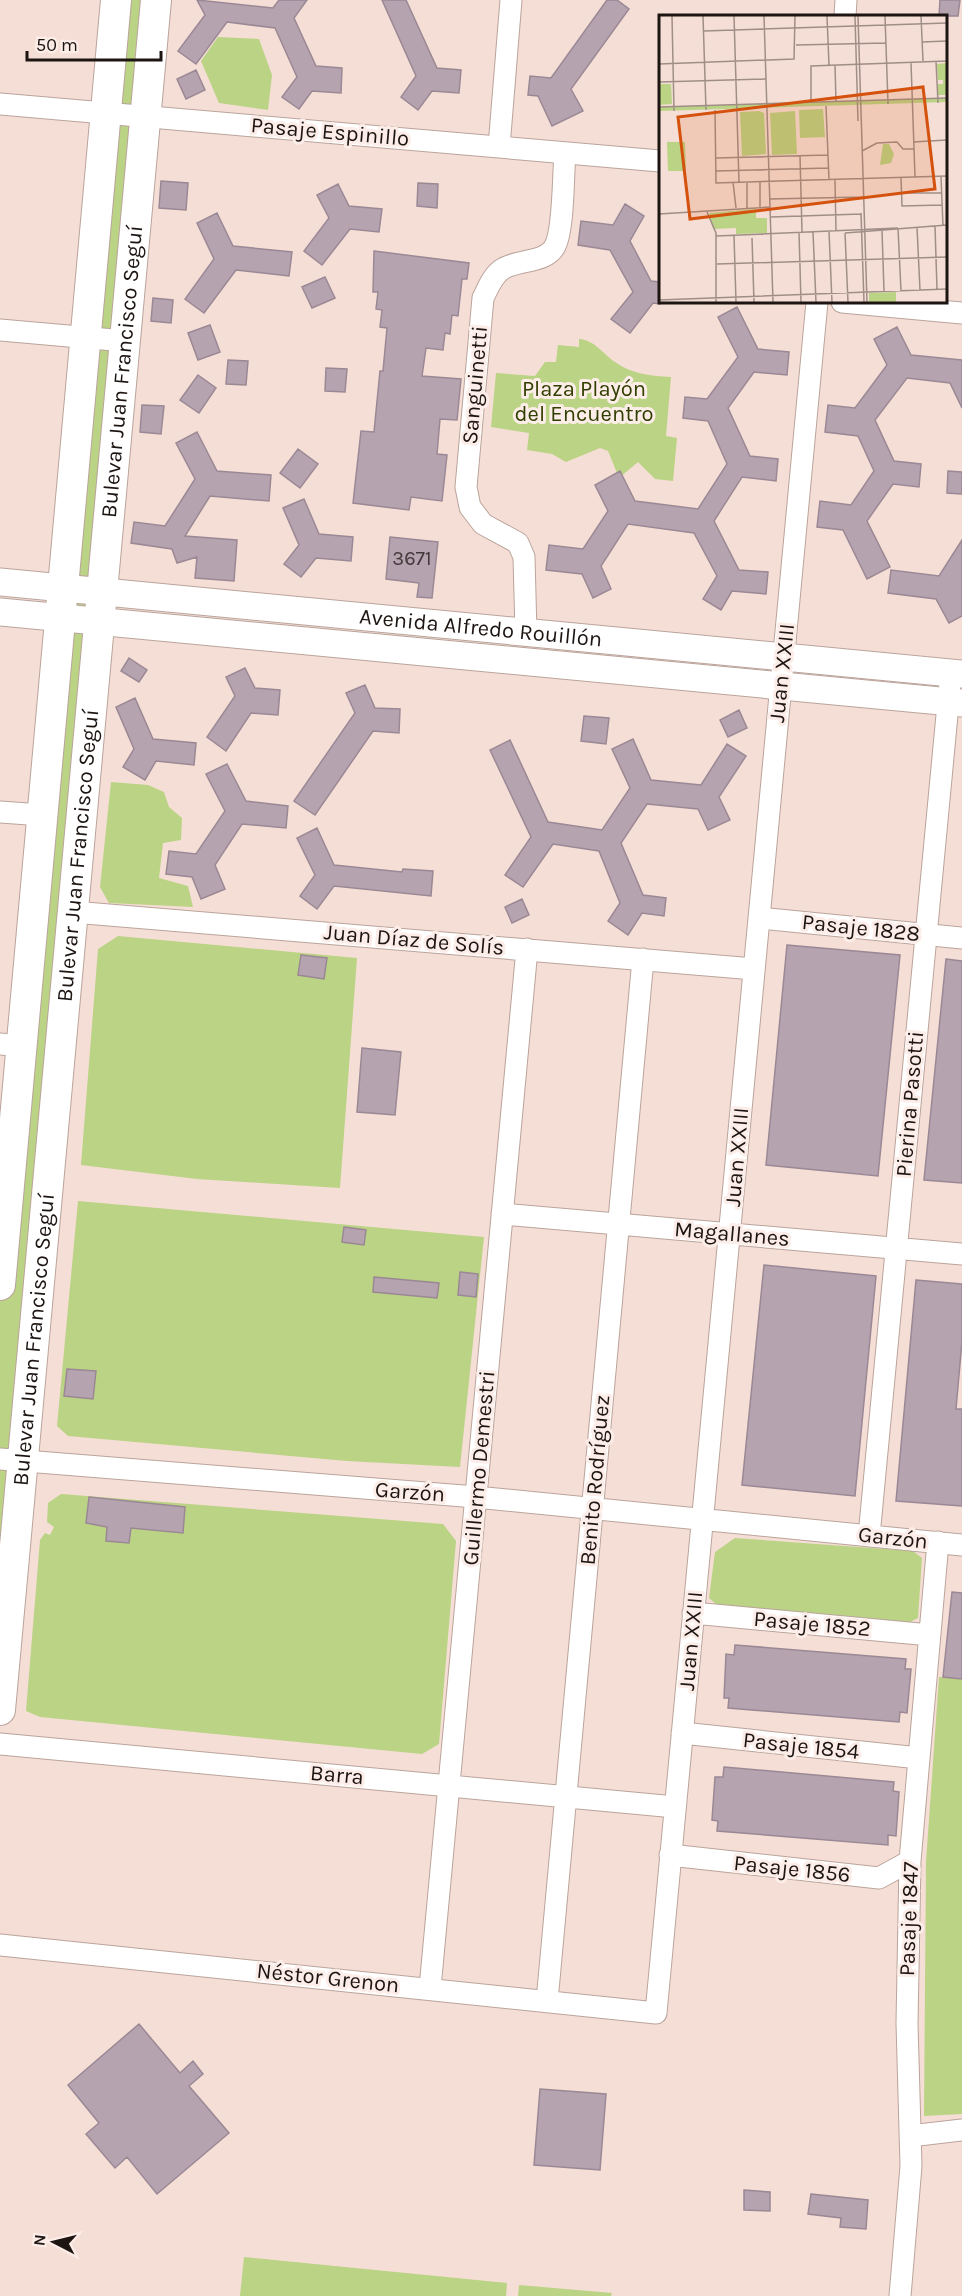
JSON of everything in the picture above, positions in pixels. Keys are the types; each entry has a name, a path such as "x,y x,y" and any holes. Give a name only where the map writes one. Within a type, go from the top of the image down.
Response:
{"main road":[{"name":"Bulevar Juan Francisco Seguí","path":"0,1285 11,1045 42,816 116,0"},
{"name":"Bulevar Juan Francisco Seguí","path":"0,1710 11,1460 73,912 156,0"}],"street":[{"path":"499,147 511,0"},
{"path":"844,15 846,0"},
{"name":"Pasaje Espinillo","path":"0,104 659,161"},
{"name":"Sanguinetti","path":"526,633 524,557 518,543 483,524 470,507 466,487 483,298 491,281 501,270 520,261 543,257 555,248 559,231 565,153"},
{"name":"Juan XXIII","path":"656,2013 818,303"},
{"path":"853,303 962,313"},
{"path":"0,330 124,341"},
{"name":"Avenida Alfredo Rouillón","path":"0,582 956,673"},
{"name":"Avenida Alfredo Rouillón","path":"0,612 955,702"},
{"name":"Pierina Pasotti","path":"869,1536 926,935 955,702 956,673"},
{"path":"0,812 42,816"},
{"name":"Juan Díaz de Solís","path":"73,912 754,969"},
{"name":"Pasaje 1828","path":"759,918 962,938"},
{"name":"Guillermo Demestri","path":"430,1988 527,949"},
{"name":"Benito Rodríguez","path":"546,2001 643,959"},
{"name":"Magallanes","path":"502,1214 962,1254"},
{"name":"Garzón","path":"11,1460 476,1497 962,1545"},
{"name":"Pasaje 1847","path":"900,2296 911,2166 907,2023 910,1861 938,1542"},
{"name":"Pasaje 1852","path":"693,1613 930,1635"},
{"name":"Pasaje 1854","path":"682,1733 919,1758"},
{"name":"Barra","path":"0,1743 675,1806"},
{"name":"Pasaje 1856","path":"670,1855 879,1878 910,1861"},
{"name":"Néstor Grenon","path":"0,1945 656,2013"},
{"path":"910,2136 962,2130"}],"green space":[{"path":"116,0 156,0 0,1710 0,1285"},
{"path":"218,37 259,39 272,75 268,110 219,103 201,61"},
{"name":"Plaza Playón del Encuentro","path":"579,339 590,342 621,366 635,372 671,377 666,436 677,438 673,481 655,479 638,462 619,478 608,451 600,448 566,462 552,454 527,450 529,433 491,427 496,373 535,376 545,362 556,362 558,345 579,347"},
{"path":"111,782 148,785 164,792 169,807 182,818 181,840 163,843 159,878 188,886 193,907 109,903 100,887"},
{"path":"118,936 357,958 340,1188 197,1179 81,1165 98,949"},
{"path":"78,1201 484,1237 460,1467 347,1461 68,1436 57,1426"},
{"path":"61,1494 443,1524 456,1541 439,1744 422,1754 40,1717 26,1711 40,1540 45,1533 50,1535 54,1527 47,1522 48,1503"},
{"path":"735,1538 913,1551 922,1558 918,1618 908,1623 717,1605 709,1598 715,1552"},
{"path":"939,1677 962,1679 962,2114 924,2116 926,1862"},
{"path":"244,2257 507,2283 506,2296 240,2296"},
{"path":"519,2285 612,2293 611,2296 518,2296"}],"building":[{"path":"197,0 273,8 279,0 307,0 294,18 316,66 342,68 341,93 312,91 299,109 282,97 297,77 275,28 227,22 196,64 178,51 205,15"},
{"path":"382,0 406,0 437,68 461,70 459,93 432,91 418,110 401,97 416,76"},
{"path":"607,0 617,0 629,9 571,89 583,111 552,126 538,96 528,95 530,76 551,78"},
{"path":"940,0 960,0 958,16 939,15"},
{"path":"196,70 205,90 186,99 177,79"},
{"path":"161,181 188,183 186,210 159,208"},
{"path":"418,183 438,184 437,208 417,206"},
{"path":"338,184 349,206 382,209 379,232 350,229 322,265 304,251 329,218 317,195"},
{"path":"625,204 644,216 630,241 651,281 659,282 660,304 653,303 630,333 611,319 633,292 610,250 578,245 581,221 613,225"},
{"path":"217,213 233,246 292,252 289,276 236,270 204,313 185,299 214,259 197,223"},
{"path":"374,251 469,263 467,279 462,279 458,316 452,315 450,334 445,333 443,350 426,348 422,376 461,379 457,420 440,419 437,454 447,455 442,501 411,497 409,510 353,503 361,431 374,432 387,328 380,327 382,310 376,309 378,292 373,292"},
{"path":"325,277 335,298 312,308 302,287"},
{"path":"153,298 173,300 171,323 151,321"},
{"path":"737,307 758,349 789,352 787,375 754,372 728,408 750,456 778,459 776,481 742,477 714,521 739,570 768,572 766,594 732,591 721,610 703,599 717,576 694,533 628,524 601,566 611,589 593,598 582,574 546,570 549,545 583,549 608,511 595,485 620,471 635,501 698,509 727,464 708,421 683,418 685,397 707,399 738,357 718,317"},
{"path":"210,325 220,352 198,360 188,333"},
{"path":"897,327 911,355 962,360 962,408 950,383 907,378 875,420 894,461 921,464 919,487 893,484 867,521 890,567 867,579 843,530 817,527 820,501 851,505 874,471 858,436 825,432 828,405 855,408 887,365 874,339"},
{"path":"228,360 248,361 246,385 226,384"},
{"path":"326,368 347,369 345,392 325,391"},
{"path":"198,375 216,388 199,413 180,400"},
{"path":"142,405 164,406 161,434 140,432"},
{"path":"197,432 217,471 271,475 269,501 210,496 185,536 237,540 234,581 195,578 197,557 177,563 172,549 131,543 134,522 165,526 195,479 176,443"},
{"path":"298,449 318,464 300,488 280,473"},
{"path":"948,471 962,472 962,494 947,493"},
{"path":"304,499 319,534 353,537 351,561 316,558 301,577 284,564 299,545 283,508"},
{"path":"390,537 438,542 432,598 417,597 419,583 386,579"},
{"path":"962,540 962,616 949,623 936,599 888,593 891,570 939,576"},
{"path":"129,658 147,670 139,682 121,671"},
{"path":"245,668 255,688 280,690 278,715 251,713 226,751 207,737 235,696 226,677"},
{"path":"365,685 375,708 400,709 399,733 373,731 315,815 294,801 355,713 346,693"},
{"path":"135,698 153,739 196,743 194,765 156,761 145,780 123,767 134,749 116,707"},
{"path":"739,710 747,728 728,737 720,720"},
{"path":"584,716 609,718 606,744 581,741"},
{"path":"633,739 651,780 701,785 727,744 746,756 719,797 730,820 708,830 698,809 647,804 621,843 643,895 666,898 664,916 642,913 628,935 608,921 620,903 599,851 553,844 523,887 505,875 531,837 490,750 510,740 548,822 602,830 630,788 612,749"},
{"path":"227,764 246,801 288,806 286,828 242,824 215,865 225,889 201,899 192,877 166,874 169,851 196,854 225,811 206,774"},
{"path":"317,828 334,865 402,872 403,869 433,871 431,896 334,886 317,909 300,896 315,875 297,838"},
{"path":"522,899 529,915 512,923 505,907"},
{"path":"787,945 900,955 878,1176 766,1165"},
{"path":"301,955 327,958 324,979 298,975"},
{"path":"946,959 962,961 962,1183 924,1180"},
{"path":"362,1048 401,1052 395,1115 357,1112"},
{"path":"344,1227 366,1230 364,1245 342,1242"},
{"path":"764,1265 876,1276 855,1496 742,1485"},
{"path":"460,1272 478,1274 476,1297 458,1295"},
{"path":"374,1277 439,1283 437,1298 373,1292"},
{"path":"916,1280 962,1284 962,1341 956,1409 962,1409 962,1506 896,1501"},
{"path":"67,1369 96,1371 93,1399 64,1396"},
{"path":"89,1497 185,1507 183,1533 131,1528 129,1543 106,1541 107,1527 86,1523"},
{"path":"952,1592 962,1593 962,1679 943,1677"},
{"path":"735,1645 906,1659 905,1669 911,1669 907,1713 900,1712 899,1722 728,1708 729,1698 724,1698 726,1654 734,1655"},
{"path":"724,1767 894,1782 893,1791 899,1792 896,1836 888,1835 888,1845 717,1831 718,1821 712,1820 715,1777 723,1777"},
{"path":"139,2024 180,2073 193,2061 203,2074 189,2086 229,2133 157,2194 127,2157 115,2168 86,2134 99,2123 68,2085"},
{"path":"540,2089 606,2094 600,2170 534,2165"},
{"path":"744,2190 770,2192 770,2211 744,2210"},
{"path":"811,2194 868,2200 866,2229 840,2227 841,2218 808,2214"}]}
